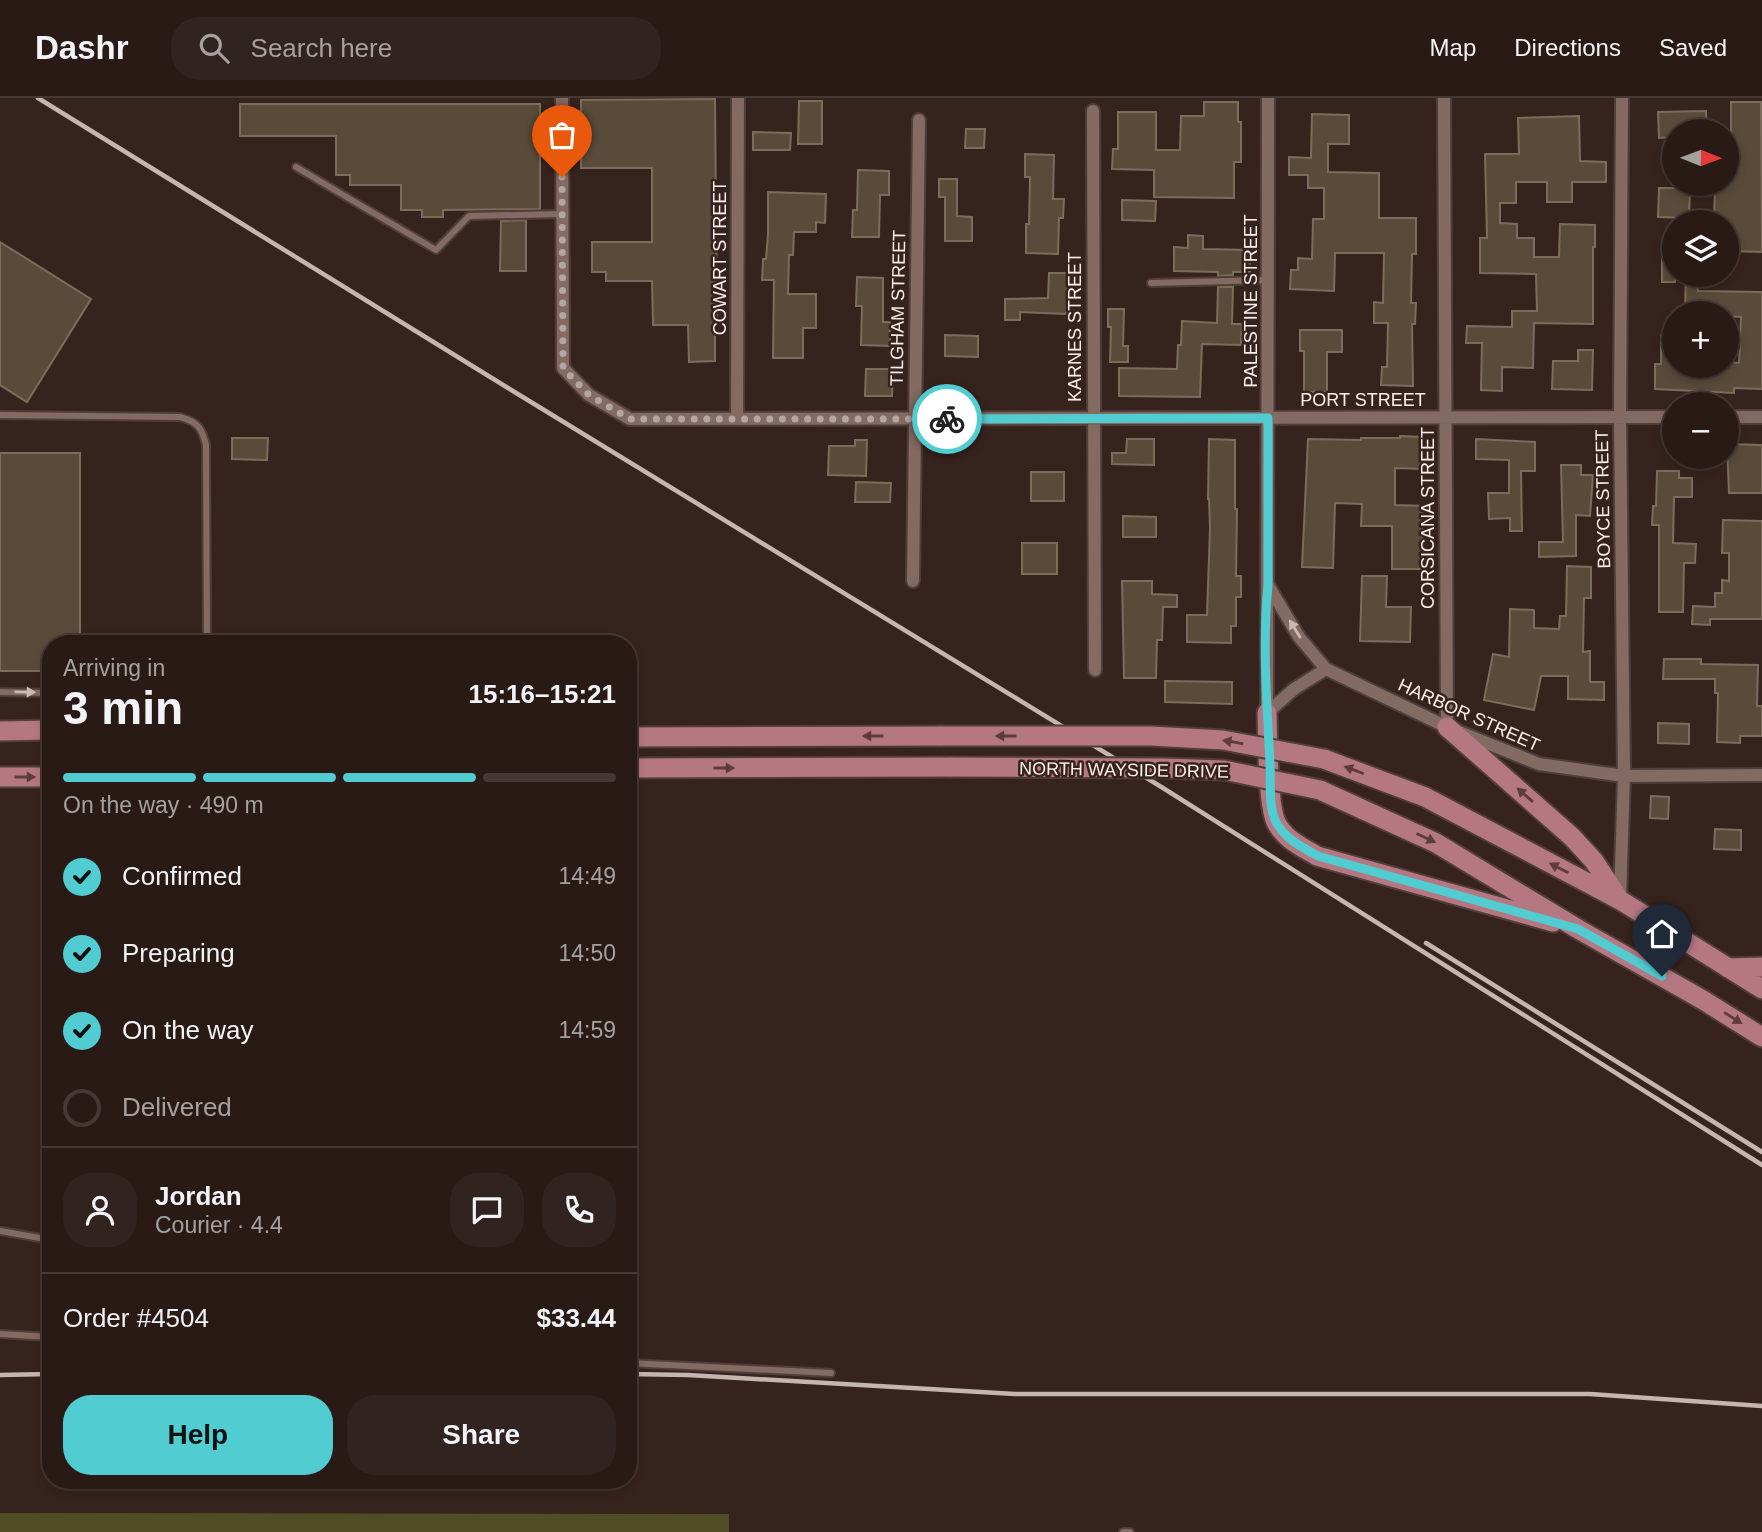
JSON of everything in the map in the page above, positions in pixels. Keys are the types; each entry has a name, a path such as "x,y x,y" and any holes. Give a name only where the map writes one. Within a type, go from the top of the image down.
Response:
{"main road":[{"path":"1267,713 1272,804 1276,822 1291,841 1318,856 1578,929"},
{"path":"1447,727 1572,837 1594,861 1620,900"},
{"path":"0,731 42,730"},
{"name":"NORTH WAYSIDE DRIVE","path":"637,737 1151,736 1223,740 1324,759 1425,797 1620,900 1762,989"},
{"name":"NORTH WAYSIDE DRIVE","path":"637,768 1164,768 1224,770 1320,790 1436,843 1762,1037"},
{"path":"0,777 42,777"},
{"path":"1727,968 1762,967"}],"street":[{"name":"PORT STREET","path":"562,98 563,368 589,395 630,419 1662,417"},
{"name":"COWART STREET","path":"737,418 738,98"},
{"name":"PALESTINE STREET","path":"1267,713 1268,98"},
{"name":"CORSICANA STREET","path":"1444,98 1447,727"},
{"name":"BOYCE STREET","path":"1620,900 1624,776 1620,417 1622,98"},
{"name":"KARNES STREET","path":"1093,111 1092,419 1095,670"},
{"name":"TILGHAM STREET","path":"913,581 919,120"},
{"path":"1739,417 1762,416"},
{"path":"1267,713 1294,689 1326,669 1300,637 1268,585"},
{"name":"HARBOR STREET","path":"1326,669 1447,727 1539,765 1624,776 1762,775"}],"lane":[{"path":"296,167 436,250 469,216 562,214"},
{"path":"1151,284 1268,280"},
{"path":"0,415 180,417 195,421 203,430 206,445 207,635"},
{"path":"0,692 42,693"},
{"path":"0,1231 42,1238"},
{"path":"0,1334 42,1336"},
{"path":"637,1363 831,1373"},
{"path":"1124,1532 1130,1532"}],"shaded area":[{"path":"0,1513 729,1514 729,1532 0,1532"}],"building":[{"path":"715,99 715,361 689,362 688,325 653,325 652,281 606,281 606,272 592,272 592,242 652,242 652,168 581,168 581,100"},
{"path":"799,101 822,101 822,144 798,144"},
{"path":"1204,102 1238,102 1241,162 1234,162 1234,198 1154,197 1154,170 1112,169 1113,149 1118,149 1118,112 1156,112 1156,150 1180,150 1181,116 1204,116"},
{"path":"1731,102 1761,102 1762,252 1739,251 1739,210 1714,210 1715,196 1740,196 1740,119 1731,119"},
{"path":"240,104 540,104 540,209 443,210 443,217 422,217 422,210 401,210 401,185 350,185 350,175 336,175 336,136 240,136"},
{"path":"1706,111 1706,119 1662,119 1662,138 1659,138 1658,112"},
{"path":"1312,114 1349,115 1349,144 1328,144 1328,172 1379,173 1379,218 1416,218 1416,254 1412,254 1411,303 1416,303 1415,324 1412,324 1413,386 1381,385 1382,367 1387,367 1388,323 1374,323 1374,302 1383,303 1384,253 1335,253 1334,291 1290,289 1291,270 1298,270 1298,258 1312,259 1313,219 1324,219 1324,188 1308,188 1308,175 1289,175 1289,157 1311,158"},
{"path":"1579,116 1580,161 1606,162 1606,182 1572,182 1572,202 1547,202 1547,182 1516,182 1516,203 1500,203 1500,223 1517,224 1517,238 1534,238 1534,257 1559,257 1560,224 1595,225 1593,324 1534,323 1533,368 1502,367 1502,391 1481,390 1482,343 1466,343 1467,326 1512,327 1512,311 1537,311 1536,274 1480,273 1480,238 1487,238 1485,154 1519,154 1518,118"},
{"path":"966,129 985,129 984,148 965,148"},
{"path":"753,132 791,133 790,150 753,150"},
{"path":"1025,154 1054,155 1053,199 1064,199 1063,218 1059,218 1058,254 1026,253 1030,177 1025,177"},
{"path":"858,170 889,171 889,195 880,195 879,237 852,237 853,210 857,210"},
{"path":"939,179 957,179 957,216 972,217 972,241 945,241 945,197 939,197"},
{"path":"1659,188 1662,188 1662,196 1690,196 1689,210 1662,210 1662,217 1658,217"},
{"path":"768,192 826,194 825,223 816,222 816,232 794,232 793,255 789,255 788,294 816,294 816,328 803,328 803,358 773,358 774,280 762,280 768,234"},
{"path":"1122,200 1156,201 1155,221 1122,220"},
{"path":"526,220 526,271 500,271 501,221"},
{"path":"1188,235 1203,236 1203,249 1250,250 1250,272 1233,272 1233,275 1218,276 1218,272 1174,271 1174,247 1188,248"},
{"path":"0,242 91,299 27,402 0,385"},
{"path":"1049,273 1068,273 1066,314 1020,312 1020,320 1005,320 1005,299 1048,298"},
{"path":"857,277 883,278 883,322 890,322 890,346 861,345 862,306 856,306"},
{"path":"1218,287 1233,287 1232,324 1242,324 1241,345 1202,344 1200,397 1119,396 1119,368 1177,369 1182,321 1217,323"},
{"path":"1686,287 1698,287 1698,291 1762,292 1762,389 1734,388 1734,392 1714,392 1655,389 1655,364 1661,364 1661,335 1662,378 1739,378 1739,301 1685,301"},
{"path":"1108,309 1124,309 1123,346 1128,346 1128,362 1110,362 1111,327 1108,327"},
{"path":"1300,330 1342,330 1342,352 1327,352 1327,392 1304,392 1304,351 1300,351"},
{"path":"945,335 978,336 978,357 945,356"},
{"path":"1578,350 1593,350 1592,390 1552,389 1553,361 1578,361"},
{"path":"866,369 893,369 892,396 865,396"},
{"path":"1400,436 1423,437 1423,469 1395,468 1395,505 1426,506 1426,537 1422,537 1421,569 1392,569 1392,526 1361,526 1362,504 1335,503 1333,568 1302,567 1308,439 1361,440"},
{"path":"232,438 268,438 267,460 232,459"},
{"path":"1127,439 1154,439 1154,465 1112,464 1112,453 1126,453"},
{"path":"1209,439 1235,440 1236,576 1241,576 1241,597 1236,597 1236,626 1231,626 1231,643 1187,642 1187,615 1207,615"},
{"path":"1476,439 1535,442 1535,471 1521,471 1522,531 1510,531 1510,518 1489,519 1488,493 1509,493 1509,460 1476,459"},
{"path":"855,440 867,440 866,476 828,475 829,446 855,446"},
{"path":"1739,444 1762,445 1762,493 1729,493 1728,469 1739,469"},
{"path":"0,453 80,453 80,635 42,635 42,671 0,671"},
{"path":"1561,465 1581,465 1581,475 1593,475 1590,516 1576,515 1576,556 1539,557 1539,542 1563,542"},
{"path":"1657,471 1679,471 1679,478 1692,478 1692,497 1674,497 1673,543 1696,544 1695,563 1684,563 1683,612 1659,612 1659,525 1652,525 1653,506 1656,506"},
{"path":"1031,472 1064,472 1064,501 1031,501"},
{"path":"856,482 891,483 890,502 855,502"},
{"path":"1123,516 1156,517 1156,537 1123,537"},
{"path":"1723,520 1762,521 1762,619 1710,619 1710,625 1692,624 1693,606 1715,607 1715,593 1722,593 1722,580 1729,581 1729,553 1722,553"},
{"path":"1022,543 1057,543 1057,574 1022,574"},
{"path":"1567,566 1591,567 1591,598 1584,598 1583,652 1590,651 1590,682 1604,682 1604,700 1568,699 1568,676 1541,676 1534,710 1484,700 1493,654 1509,657 1510,609 1534,610 1534,628 1559,629 1560,616 1566,616"},
{"path":"1362,576 1387,576 1386,607 1411,607 1410,642 1360,641"},
{"path":"1122,581 1152,581 1152,594 1177,595 1177,607 1163,607 1162,640 1157,640 1156,678 1124,678"},
{"path":"1664,659 1701,659 1701,664 1758,665 1757,706 1762,706 1762,736 1740,736 1740,743 1717,742 1718,693 1715,693 1715,679 1663,679"},
{"path":"1165,681 1232,682 1232,704 1165,702"},
{"path":"1658,723 1689,724 1689,744 1658,743"},
{"path":"1651,796 1669,797 1668,819 1650,818"},
{"path":"1715,829 1741,830 1741,850 1714,849"}],"railway":[{"path":"38,98 1163,788 1762,1165"},
{"path":"1426,943 1762,1152"},
{"path":"0,1375 42,1374"},
{"path":"637,1374 1015,1394 1590,1394 1762,1406"}],"way so far":[{"path":"562,177 563,368 589,395 630,419 947,419"}],"route":[{"path":"947,419 1268,418 1267,713 1272,804 1276,822 1291,841 1318,856 1578,929 1662,976"}]}
